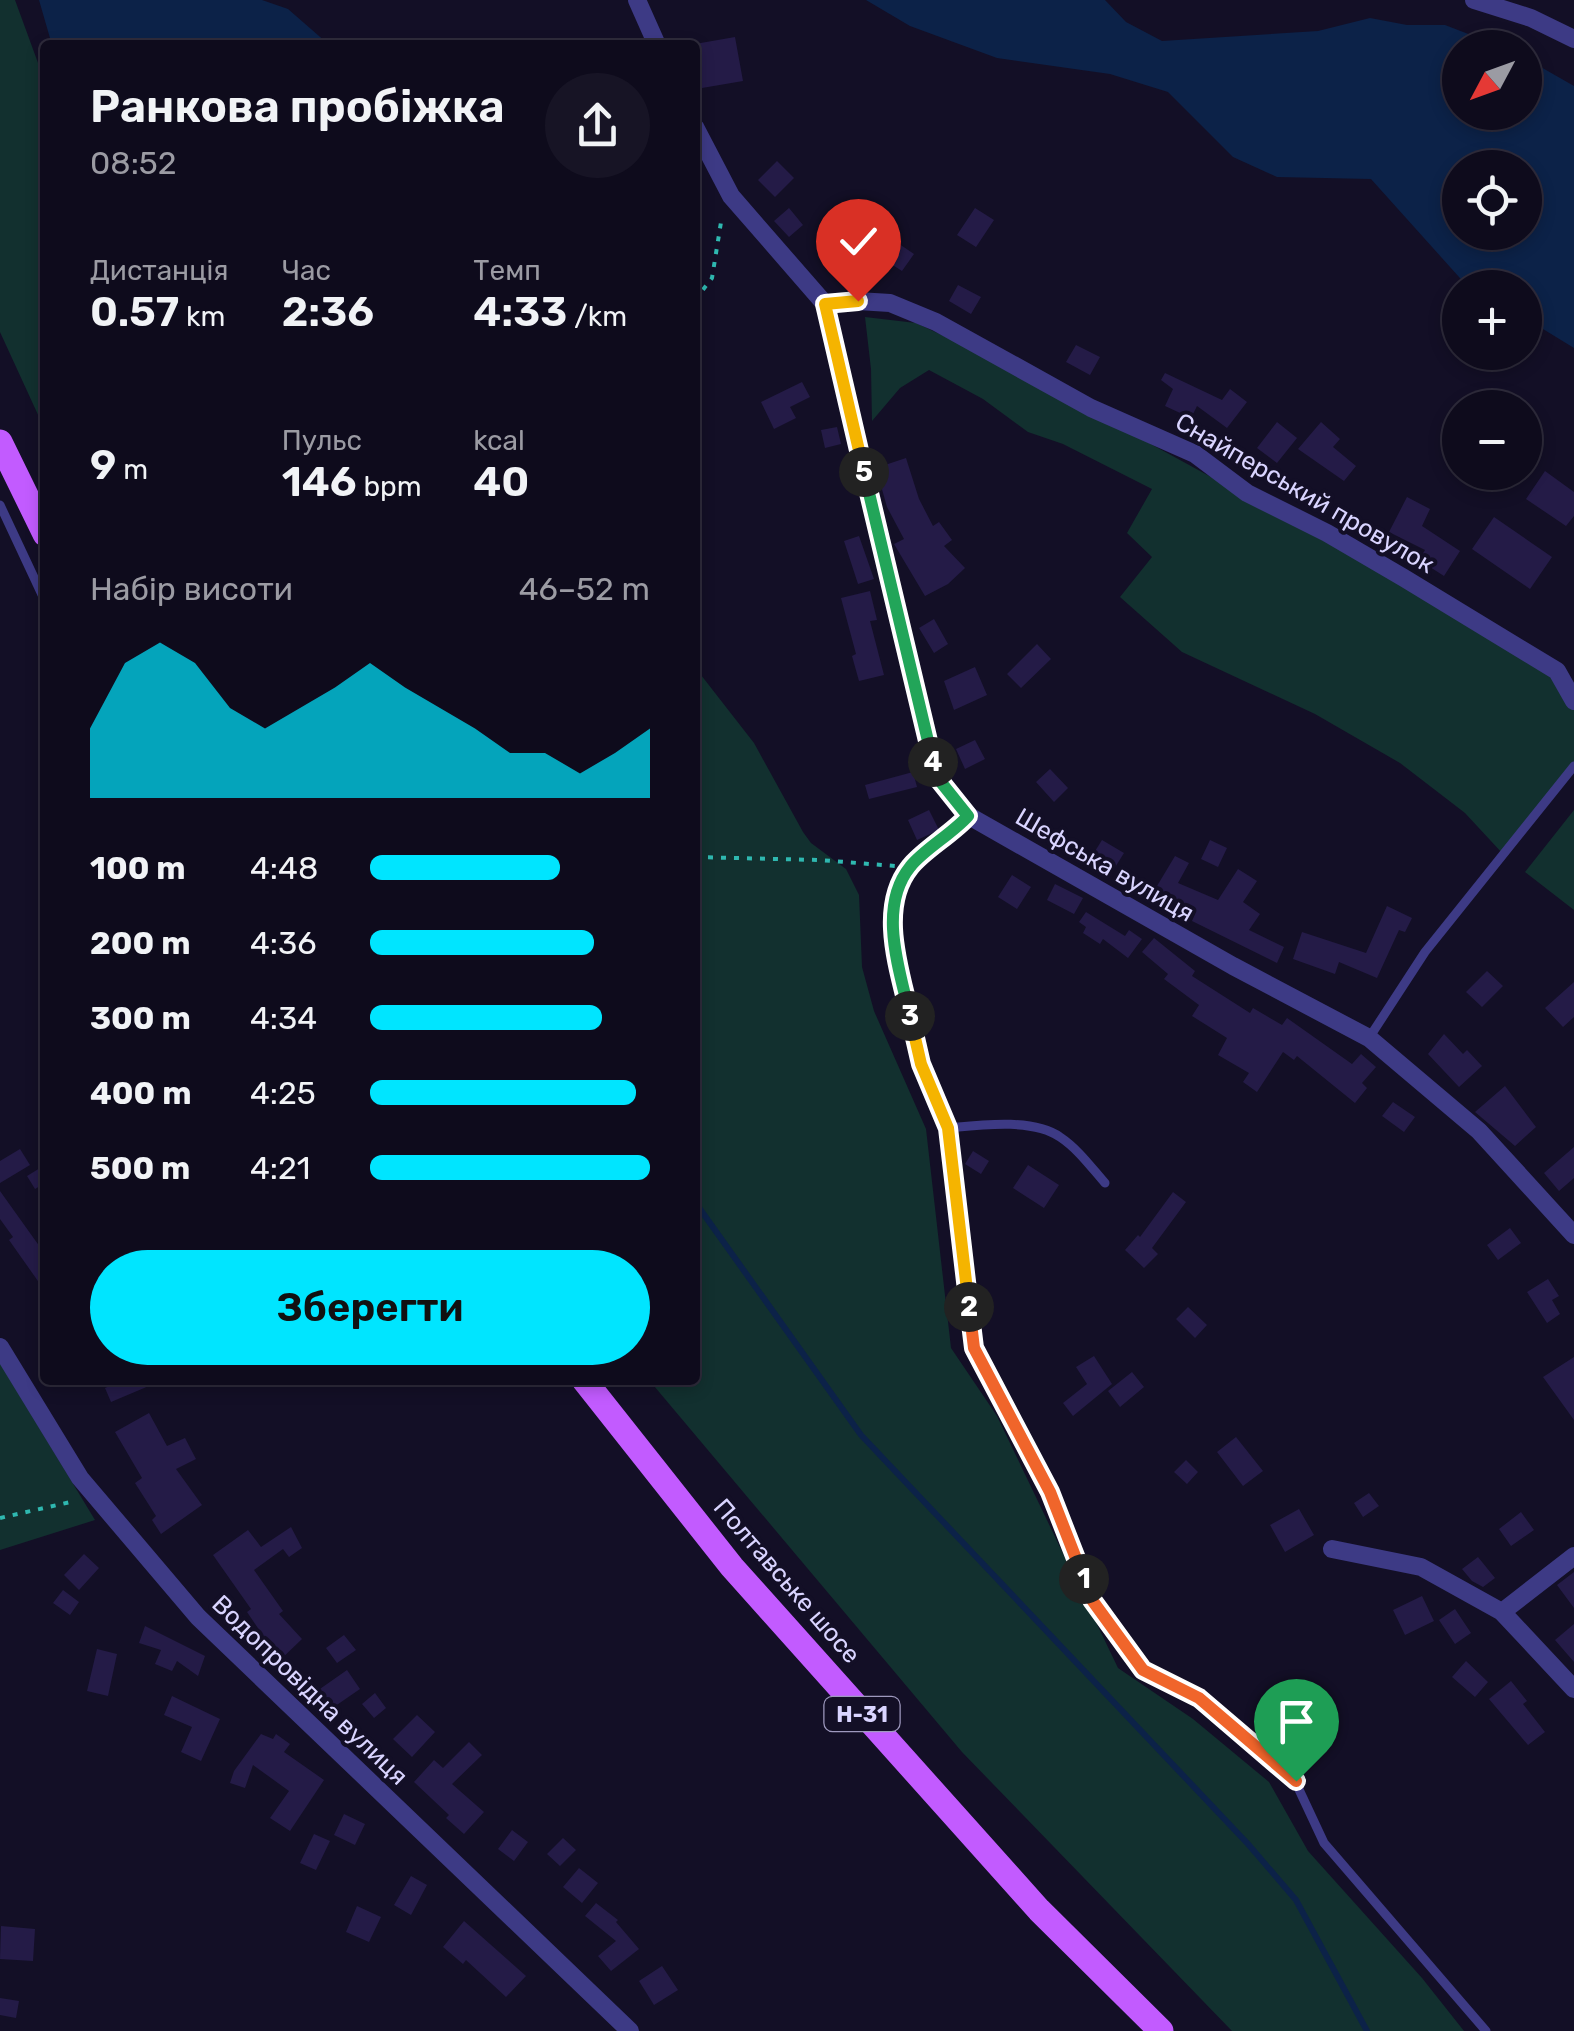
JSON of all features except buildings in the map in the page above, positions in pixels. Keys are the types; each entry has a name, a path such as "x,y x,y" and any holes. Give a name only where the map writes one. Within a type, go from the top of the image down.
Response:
{"main road":[{"path":"0,442 40,524"},
{"name":"Полтавське шосе","path":"588,1385 782,1624 1039,1910 1161,2031"}],"street":[{"path":"637,0 654,40"},
{"path":"1474,0 1531,18 1574,40"},
{"name":"Шефська вулиця","path":"700,137 731,196 825,304 936,776 968,816 1369,1038 1479,1131 1574,1235"},
{"name":"Снайперський провулок","path":"825,304 890,303 936,322 1092,408 1195,454 1247,493 1389,569 1558,671 1574,701"},
{"name":"Водопровідна вулиця","path":"0,1346 94,1496 198,1618 630,2031"},
{"path":"1332,1550 1421,1566 1502,1612 1574,1689"},
{"path":"1502,1612 1574,1556"}],"lane":[{"path":"0,505 40,590"},
{"path":"1369,1038 1425,952 1574,766"},
{"path":"968,816 951,835 910,866 895,896 893,931 921,1064 948,1128 974,1348 1050,1492 1092,1600 1143,1670 1199,1698 1296,1781 1324,1843 1486,2031"},
{"path":"948,1128 994,1123 1056,1133 1105,1184"}],"path":[{"path":"700,294 712,278 719,224 731,196"},
{"path":"700,857 910,866"},
{"path":"0,1518 94,1496"}],"green space":[{"path":"0,0 15,0 40,68 40,419 0,332"},
{"path":"865,317 916,323 1010,367 1401,581 1558,676 1574,702 1574,769 1503,854 1465,813 1400,763 1315,714 1182,652 1120,597 1152,557 1127,533 1152,489 1063,444 1028,432 983,399 929,370 900,388 872,421"},
{"path":"700,673 754,743 803,832 811,843 846,869 859,895 862,967 874,1011 926,1129 951,1348 997,1416 1118,1668 1193,1719 1269,1782 1308,1851 1464,2031 1232,2031 962,1752 653,1385 700,1385"},
{"path":"1574,810 1574,910 1525,872"},
{"path":"0,1363 95,1520 0,1550"}],"water":[{"path":"39,0 262,0 288,9 324,40 51,40"},
{"path":"866,0 1105,0 1126,22 1162,41 1318,31 1370,18 1407,25 1445,25 1458,30 1442,30 1442,130 1542,130 1542,68 1574,86 1574,348 1542,328 1542,270 1453,270 1371,179 1277,177 1233,157 1168,92 1110,74 997,58 910,26"}],"waterway":[{"path":"700,1209 861,1435 1248,1844 1296,1900 1367,2031"}],"route":[{"path":"858,301 825,304 936,776 968,816 951,835 910,866 895,896 893,931 921,1064 948,1128 974,1348 1050,1492 1092,1600 1143,1670 1199,1698 1296,1781"}]}
